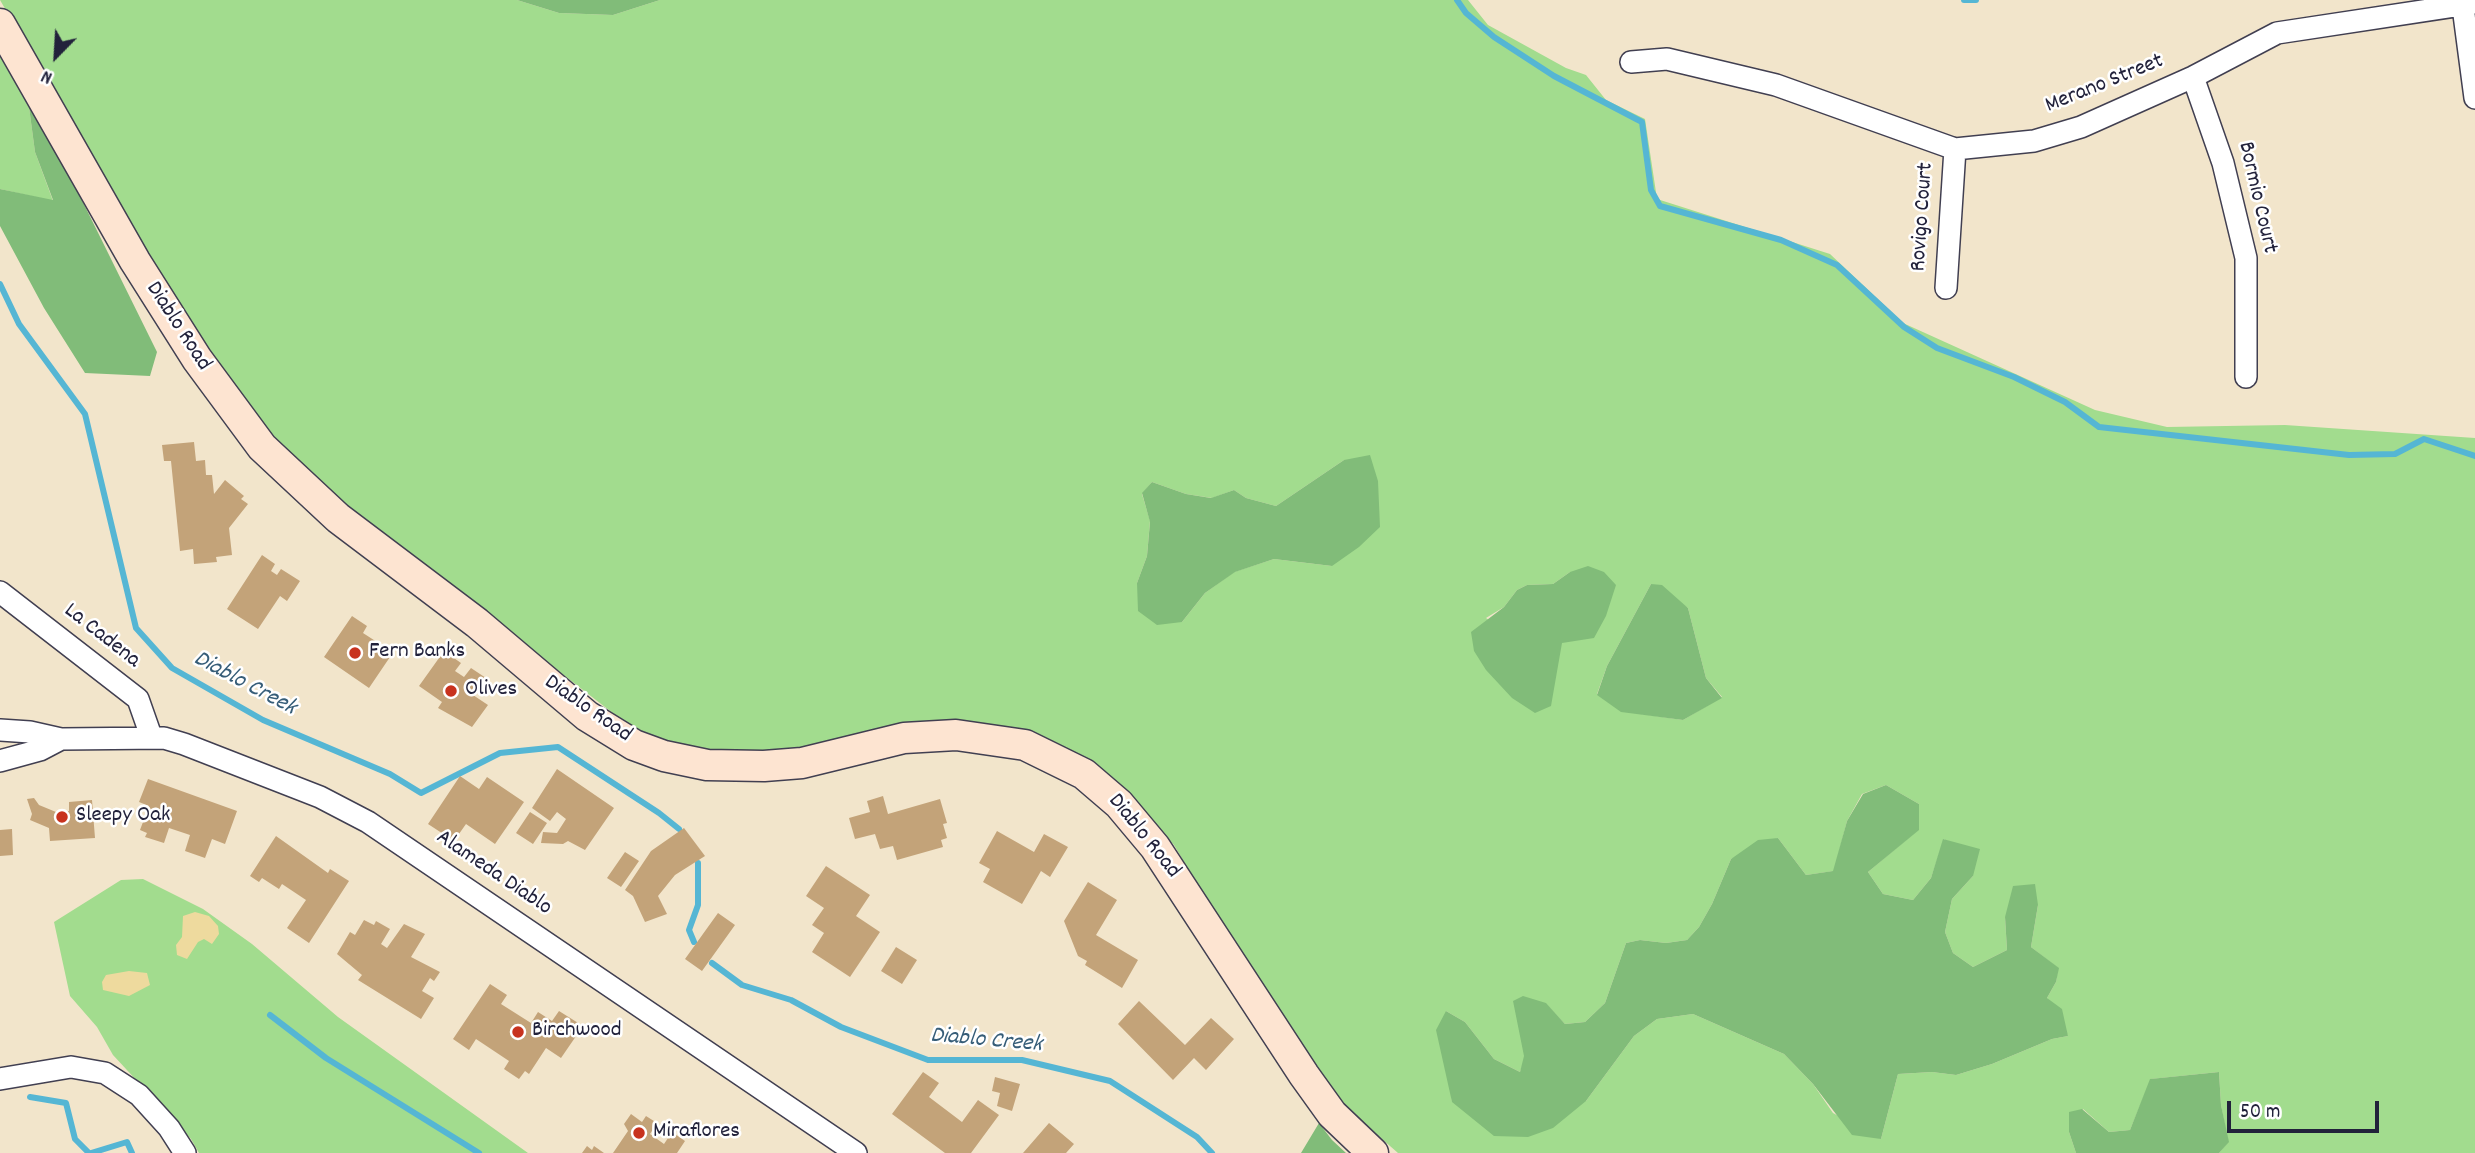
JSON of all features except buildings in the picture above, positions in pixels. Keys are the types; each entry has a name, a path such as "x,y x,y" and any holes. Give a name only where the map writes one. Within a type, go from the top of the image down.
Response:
{"street":[{"name":"Merano Street","path":"1631,62 1667,59 1776,85 1955,149 2034,141 2081,127 2193,76 2277,33 2469,5"},
{"path":"2469,5 2475,98"},
{"name":"Diablo Road","path":"0,24 135,261 197,359 262,447 338,518 477,623 587,716 634,744 664,756 707,765 764,766 802,763 904,738 957,736 1025,746 1084,774 1110,794 1148,838 1304,1075 1332,1114 1373,1153"},
{"name":"Bormio Court","path":"2193,76 2223,163 2246,258 2246,377"},
{"name":"Rovigo Court","path":"1946,288 1955,149"},
{"name":"La Cadena","path":"0,592 138,699 151,736"},
{"name":"Alameda Diablo","path":"0,730 30,732 61,739 151,736 184,744 320,797 368,822 856,1153"},
{"name":"Alameda Diablo","path":"0,761 40,750 61,739"},
{"path":"0,1079 71,1067 105,1073 139,1095 169,1128 185,1153"}],"green space":[{"path":"0,0 517,0 559,13 613,15 660,0 1468,0 1488,25 1566,68 1586,75 1606,100 1645,119 1657,199 1830,254 1903,323 2095,410 2167,427 2285,425 2475,438 2475,1153 2219,1153 2228,1142 2221,1105 2219,1072 2151,1079 2130,1130 2109,1132 2083,1109 2069,1132 2076,1153 1398,1153 1350,1111 1318,1070 1214,913 1174,845 1127,794 1035,735 985,724 939,720 761,756 704,752 631,727 361,519 301,468 247,409 162,279","holes":["1344,460 1332,566 1274,559 1234,572 1205,593 1182,622 1137,583 1147,556 1150,521 1142,494 1152,482 1186,494 1212,498 1234,490 1246,498 1276,506","1570,572 1556,665 1486,618 1504,607 1517,590 1527,585 1553,584","1651,584 1688,608 1706,678 1722,697 1683,720 1621,711 1597,694 1607,666","1886,785 1919,804 1919,829 1868,872 1883,894 1913,900 1931,878 1944,839 1973,876 1952,899 1945,932 1953,953 1973,967 2007,950 2005,917 2038,905 2031,947 2058,968 2056,982 2047,998 2068,1036 2052,1039 1992,1064 1956,1075 1932,1072 1898,1074 1881,1139 1833,1113 1813,1084 1784,1054 1693,1014 1657,1019 1634,1036 1586,1101 1452,1102 1446,1011 1465,1022 1494,1059 1520,1072 1545,1003 1565,1024 1585,1022 1605,1003 1626,943 1640,940 1666,943 1687,940 1699,927 1712,904 1731,859 1778,838 1806,875 1834,871 1847,821 1862,794"]},
{"path":"517,0 660,0 613,15 559,13"},
{"path":"0,56 29,107 35,152 53,201 0,189"},
{"path":"29,107 69,174 157,352 150,376 85,373 44,308 0,226 0,189 53,200 35,152"},
{"path":"1370,455 1378,481 1380,527 1359,547 1332,566 1274,559 1235,572 1205,593 1182,622 1157,625 1138,611 1137,583 1147,556 1150,522 1142,493 1152,482 1186,494 1211,498 1234,490 1246,498 1276,506 1344,460"},
{"path":"1588,566 1604,572 1616,585 1606,616 1594,638 1562,643 1551,706 1535,713 1512,698 1486,670 1474,651 1471,632 1504,607 1517,590 1527,585 1553,584 1570,572"},
{"path":"1651,584 1662,585 1688,608 1706,678 1722,698 1683,720 1621,712 1597,695 1607,666"},
{"path":"1886,785 1919,804 1919,830 1868,872 1883,894 1913,900 1931,878 1943,839 1980,849 1973,876 1952,899 1945,932 1953,953 1973,967 2007,950 2005,917 2013,886 2035,884 2038,905 2031,947 2059,968 2056,982 2047,998 2062,1009 2068,1036 2052,1039 1992,1064 1956,1075 1932,1072 1898,1074 1881,1139 1852,1135 1813,1084 1784,1054 1693,1014 1657,1019 1634,1036 1586,1101 1553,1128 1528,1137 1494,1136 1452,1102 1436,1030 1446,1011 1465,1022 1494,1059 1520,1072 1524,1056 1513,1001 1523,996 1546,1003 1565,1024 1585,1022 1605,1003 1626,943 1640,940 1666,943 1687,940 1699,927 1712,904 1731,859 1758,840 1778,838 1806,875 1833,871 1847,821 1863,794"},
{"path":"143,879 203,909 252,944 338,1017 528,1153 199,1153 191,1139 113,1055 97,1027 70,996 54,922 121,880"},
{"path":"2219,1072 2221,1105 2229,1142 2219,1153 2076,1153 2069,1132 2069,1112 2082,1109 2109,1132 2130,1130 2150,1079"},
{"path":"1319,1123 1332,1140 1346,1153 1301,1153"}],"sand":[{"path":"195,912 209,916 218,926 219,934 212,944 204,939 198,942 187,959 177,955 176,945 182,937 183,916"},
{"path":"129,971 147,973 150,985 129,996 103,990 102,982 106,975"}],"waterway":[{"path":"1457,0 1466,13 1494,37 1554,76 1642,122 1651,190 1660,206 1781,240 1837,265 1904,327 1937,348 2014,377 2065,402 2099,427 2349,455 2395,454 2424,439 2475,456"},
{"path":"1964,0 1976,0"},
{"name":"Diablo Creek","path":"0,284 19,324 85,414 136,628 172,668 263,720 390,774 421,793 500,753 558,747 679,829"},
{"name":"Diablo Creek","path":"694,942 689,930 698,905 698,863"},
{"name":"Diablo Creek","path":"712,963 742,985 791,1000 841,1027 928,1060 1022,1060 1110,1081 1197,1137 1212,1153"},
{"path":"270,1015 326,1058 479,1153"},
{"path":"30,1097 66,1103 75,1139 89,1153"},
{"path":"91,1153 127,1142 132,1153"}],"place":[{"name":"Fern Banks","path":"355,653"},
{"name":"Olives","path":"451,691"},
{"name":"Sleepy Oak","path":"62,817"},
{"name":"Birchwood","path":"518,1032"},
{"name":"Miraflores","path":"639,1133"}]}
